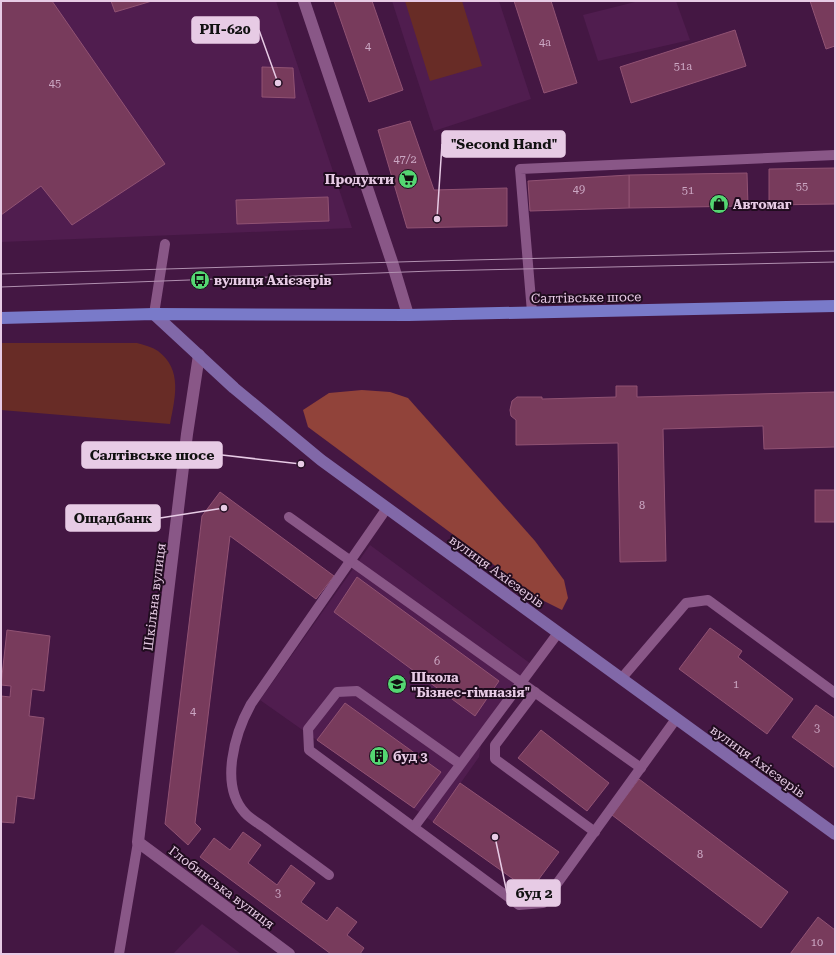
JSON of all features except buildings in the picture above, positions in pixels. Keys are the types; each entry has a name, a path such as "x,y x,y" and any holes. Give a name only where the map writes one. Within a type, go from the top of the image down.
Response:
{"main road":[{"name":"Салтівське шосе","path":"1,318 154,314 408,315 835,306"},
{"name":"вулиця Ахієзерів","path":"154,314 234,388 321,460 835,834"}],"street":[{"path":"304,1 392,262 408,315"},
{"name":"Шкільна вулиця","path":"138,842 187,434 198,355"},
{"name":"Глобинська вулиця","path":"138,842 289,954"}],"lane":[{"path":"532,312 520,169 835,155"},
{"path":"154,314 165,244"},
{"path":"329,875 245,813 234,795 231,774 236,741 243,718 297,637 387,508"},
{"path":"289,517 641,768"},
{"path":"621,679 686,602 708,600 835,693"},
{"path":"414,827 558,632"},
{"path":"460,764 357,691 337,692 308,730 309,750 519,905 543,903 676,719"},
{"path":"536,692 495,745 495,759 595,832"},
{"path":"481,735 495,745"},
{"path":"119,954 138,842"}],"shaded area":[{"path":"1,1 276,1 352,228 1,242"},
{"path":"392,1 499,1 531,99 434,131"},
{"path":"405,1 462,1 482,66 430,81"},
{"path":"639,1 676,1 690,40 598,61 583,15"},
{"path":"1,343 137,343 153,348 166,359 174,376 175,394 170,424 1,410"},
{"path":"362,390 390,392 408,398 535,541 564,580 568,598 562,610 540,599 308,427 303,410 329,393"},
{"name":"Школа \"Бізнес-гімназія\"","path":"370,545 535,667 482,738 479,757 433,822 260,700"},
{"path":"202,924 241,954 173,954"}],"tram line":[{"path":"1,274 835,251"},
{"path":"1,287 432,271 835,262"}],"place":[{"name":"РП-620","path":"278,83"},
{"name":"Продукти","path":"408,179"},
{"name":"Автомаг","path":"719,204"},
{"name":"\"Second Hand\"","path":"437,219"},
{"name":"вулиця Ахієзерів","path":"200,280"},
{"name":"Салтівське шосе","path":"301,464"},
{"name":"Ощадбанк","path":"224,508"},
{"name":"Школа \"Бізнес-гімназія\"","path":"397,684"},
{"name":"буд 3","path":"379,756"},
{"name":"буд 2","path":"495,837"}]}
